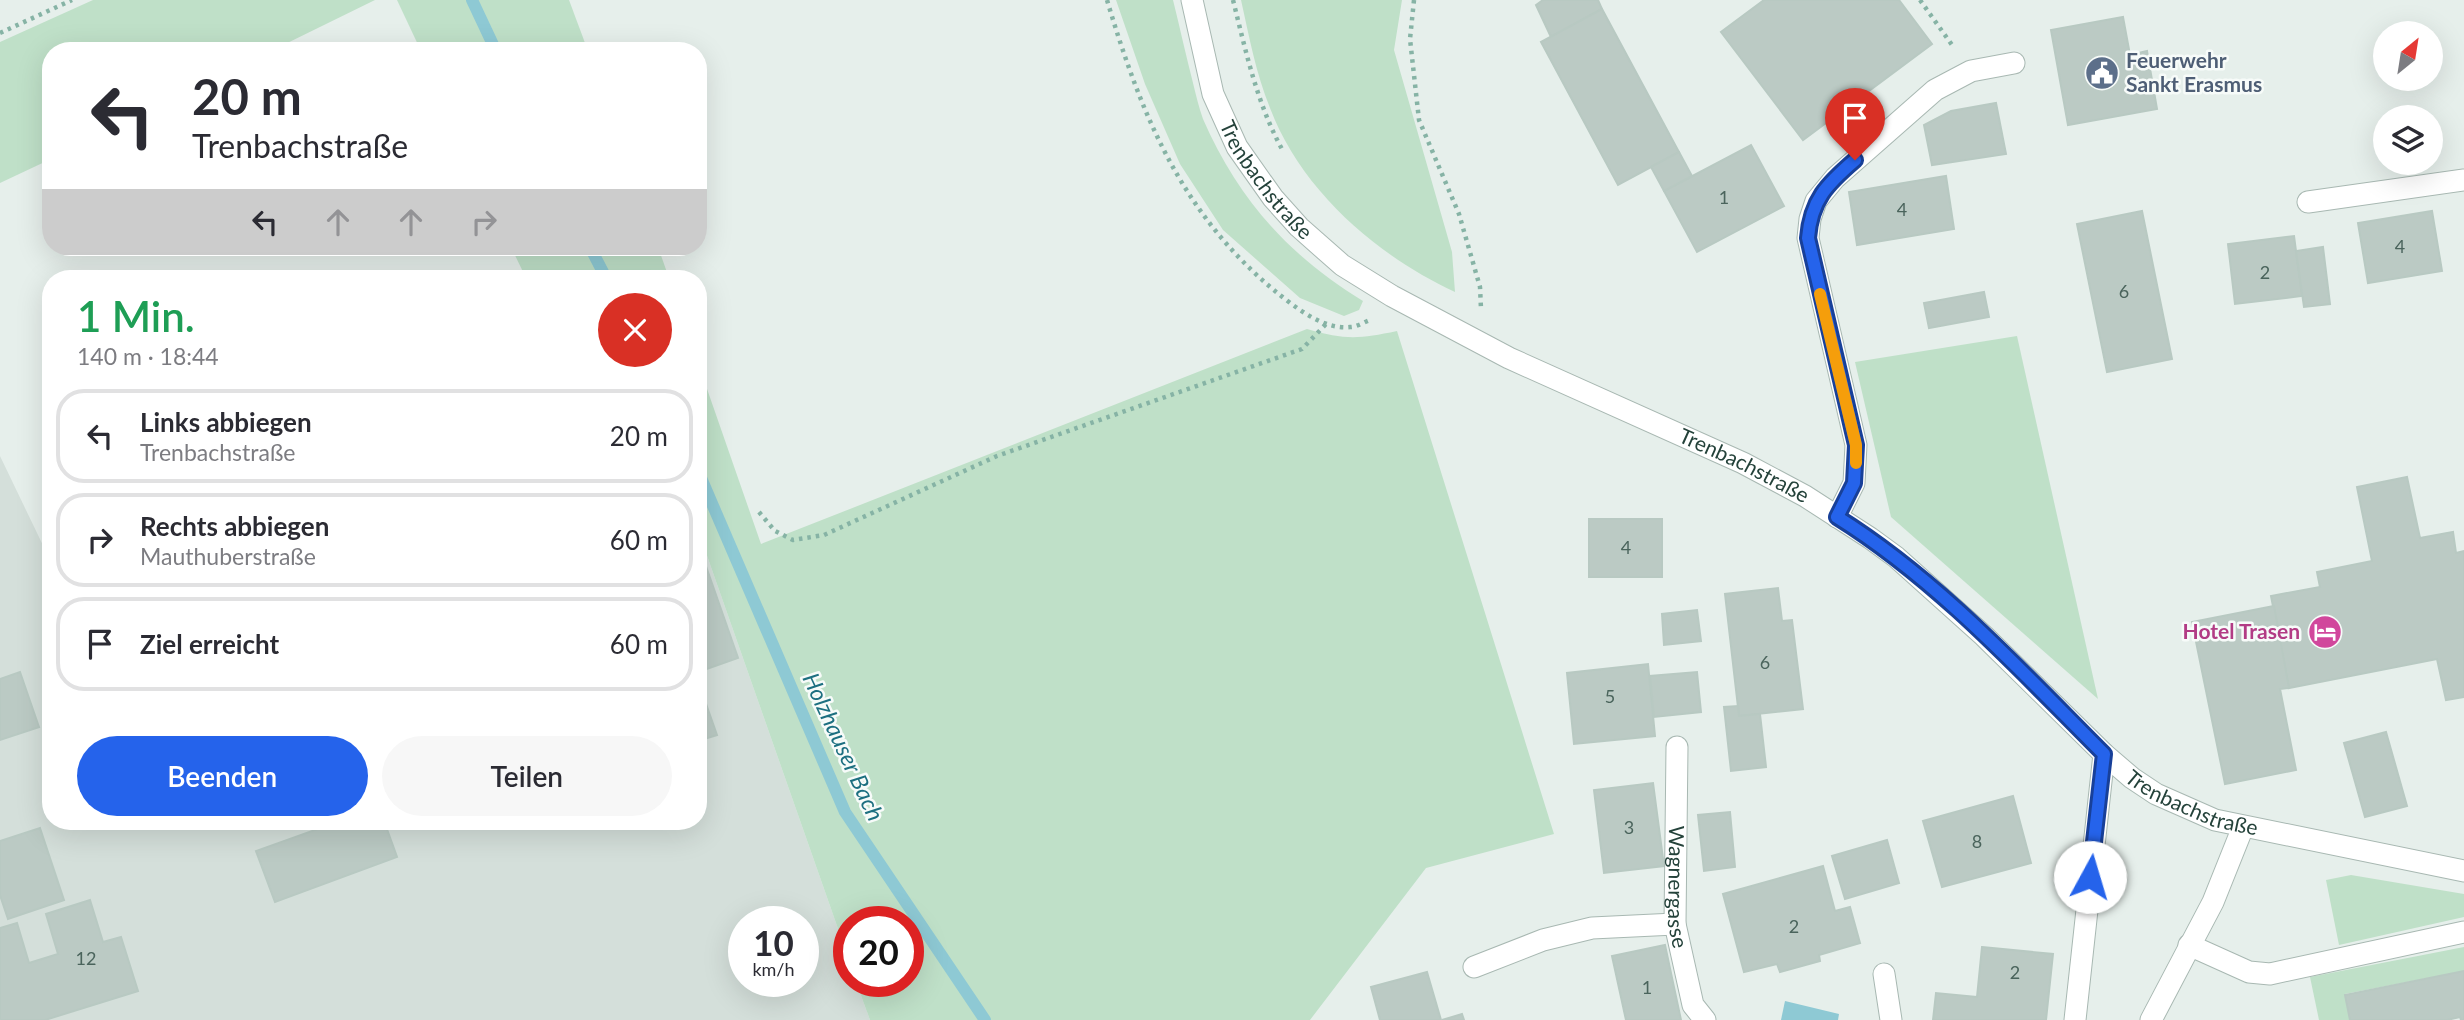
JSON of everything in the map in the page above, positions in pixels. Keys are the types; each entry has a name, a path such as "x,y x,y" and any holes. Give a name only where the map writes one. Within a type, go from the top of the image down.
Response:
{"street":[{"name":"Trenbachstraße","path":"1192,0 1213,94 1223,121 1254,174 1273,198 1342,265 1392,296 1483,345 1743,463 1805,496 1896,556 1984,636 2104,754 2156,794 2215,820 2464,871"},
{"path":"1837,517 1854,483 1856,445 1808,238 1816,201 1835,178 1935,90 1972,71 2014,63"},
{"path":"2308,202 2464,180"},
{"name":"Wagnergasse","path":"1677,747 1675,924 1693,1005 1705,1020"},
{"path":"2075,1020 2104,754"},
{"path":"2151,1020 2213,902 2243,827"},
{"path":"1474,967 1543,940 1592,928 1675,924"},
{"path":"2189,945 2249,972 2270,974 2464,932"},
{"path":"1884,974 1891,1020"}],"path":[{"path":"0,33 72,0"},
{"path":"1107,0 1123,55 1150,122 1180,182 1216,232 1247,267 1289,302 1326,324 1351,327 1370,320 1392,296"},
{"path":"1233,0 1252,78 1270,128 1287,159"},
{"path":"1414,0 1410,39 1419,120 1459,214 1471,252 1480,287 1483,345"},
{"path":"1920,0 1972,71"},
{"path":"759,512 775,531 793,540 824,535 997,456 1302,349 1326,324"}],"shaded area":[{"path":"0,456 42,543 42,830 707,830 707,556 833,914 833,997 862,997 870,1020 0,1020"}],"green space":[{"path":"93,0 375,0 289,42 42,42 42,163 0,183 0,42"},
{"path":"397,0 569,0 585,42 417,42"},
{"path":"1116,0 1173,0 1202,115 1232,175 1249,200 1289,245 1336,284 1363,301 1359,310 1344,316 1300,298 1223,230 1180,164 1145,84"},
{"path":"1241,0 1402,0 1394,50 1452,252 1455,292 1398,260 1370,240 1322,193 1301,166 1284,138 1265,95"},
{"path":"515,256 661,256 666,270 522,270"},
{"path":"1307,329 1352,337 1397,331 1554,834 1426,868 1310,1020 870,1020 862,997 924,997 924,906 833,906 833,914 707,556 707,389 761,544"},
{"path":"2017,336 2098,699 1891,517 1855,362"},
{"path":"2351,875 2464,894 2464,917 2339,945 2326,880"},
{"path":"2464,947 2464,971 2345,994 2350,1020 2319,1020 2310,977"}],"water":[{"path":"1785,1001 1839,1014 1838,1020 1781,1020"}],"building":[{"path":"1543,0 1598,0 1602,9 1551,37 1536,5"},
{"path":"1764,0 1899,0 1932,44 1803,140 1721,32"},
{"path":"1602,9 1679,152 1618,185 1541,42"},
{"path":"2123,17 2130,55 2147,51 2157,109 2068,125 2051,30"},
{"path":"1996,103 2006,154 1932,165 1924,125 1951,111"},
{"path":"1751,145 1784,206 1697,252 1664,191"},
{"path":"1679,152 1692,176 1664,191 1651,167"},
{"path":"1946,176 1954,229 1857,245 1849,192"},
{"path":"2142,211 2172,359 2107,372 2077,224"},
{"path":"2432,211 2442,271 2368,283 2358,223"},
{"path":"2294,236 2302,296 2235,304 2228,244"},
{"path":"2323,247 2330,304 2304,307 2296,251"},
{"path":"1984,292 1989,317 1929,328 1924,303"},
{"path":"2407,477 2420,538 2453,532 2456,553 2464,551 2464,697 2446,700 2437,659 2289,688 2271,596 2320,587 2317,572 2372,561 2357,487"},
{"path":"1589,519 1662,519 1662,577 1589,577"},
{"path":"707,569 738,658 707,669"},
{"path":"1778,588 1782,621 1792,620 1803,709 1739,716 1725,594"},
{"path":"2274,606 2289,688 2280,689 2296,770 2225,784 2192,622"},
{"path":"1697,610 1701,641 1664,645 1662,614"},
{"path":"1648,664 1655,736 1574,744 1567,673"},
{"path":"20,672 39,727 0,740 0,679"},
{"path":"1697,672 1701,712 1654,717 1650,676"},
{"path":"1738,706 1739,716 1760,714 1766,767 1731,771 1724,707"},
{"path":"707,707 717,735 707,738"},
{"path":"2386,732 2407,806 2365,817 2344,743"},
{"path":"1653,783 1664,866 1604,873 1594,790"},
{"path":"2013,796 2031,863 1942,887 1923,821"},
{"path":"1730,812 1735,867 1704,871 1698,815"},
{"path":"40,828 64,900 8,919 0,895 0,841"},
{"path":"315,830 387,830 397,857 275,902 256,851"},
{"path":"1887,840 1899,883 1845,899 1832,856"},
{"path":"1823,866 1835,911 1850,907 1860,943 1819,955 1820,961 1780,972 1777,964 1744,972 1723,894"},
{"path":"90,900 103,942 121,937 138,991 45,1020 0,1020 0,928 17,923 29,963 58,954 46,914"},
{"path":"1665,945 1681,1020 1626,1020 1612,956"},
{"path":"1982,947 2053,954 2046,1020 1933,1020 1936,993 1977,997"},
{"path":"2464,971 2464,1020 2460,1017 2447,1020 2350,1020 2345,995"},
{"path":"1427,972 1441,1020 1380,1020 1371,987"},
{"path":"1462,1014 1464,1020 1442,1020"}],"waterway":[{"name":"Holzhauser Bach","path":"472,0 492,42"},
{"name":"Holzhauser Bach","path":"595,256 602,270"},
{"name":"Holzhauser Bach","path":"707,492 845,812 985,1020"}],"slow traffic":[{"path":"1820,294 1856,445 1856,463"}],"place":[{"name":"Feuerwehr Sankt Erasmus","path":"2102,73"},
{"name":"Hotel Trasen","path":"2325,632"}],"route":[{"path":"1855,160 1816,201 1808,238 1856,445 1854,483 1837,517 1896,556 1984,636 2104,754 2090,877"}]}
